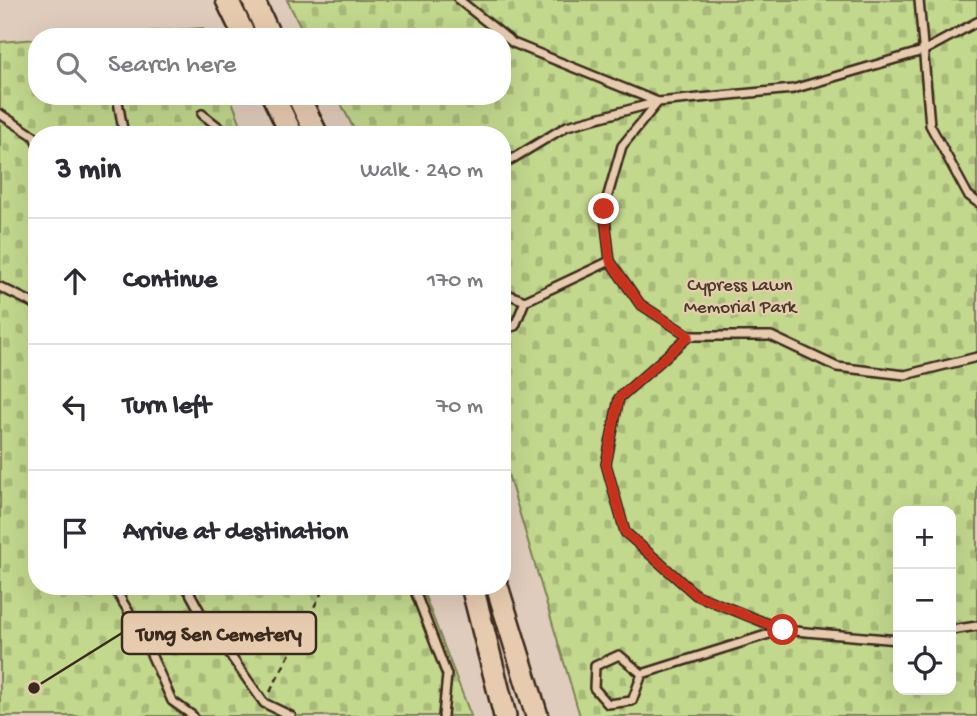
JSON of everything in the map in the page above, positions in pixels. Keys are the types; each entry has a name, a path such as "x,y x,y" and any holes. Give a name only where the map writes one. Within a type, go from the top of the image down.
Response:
{"main road":[{"path":"227,0 241,28"},
{"path":"253,0 266,28"},
{"path":"278,105 288,126"},
{"path":"302,105 313,126"},
{"path":"474,595 505,716"},
{"path":"500,595 537,716"}],"lane":[{"path":"459,0 494,28"},
{"path":"919,0 930,125 968,195 977,202"},
{"path":"511,159 567,126 658,102 793,89 923,51 977,22"},
{"path":"511,41 658,102"},
{"path":"658,102 622,146 604,209 610,261 640,304 689,336 771,336 837,367 905,374 977,357"},
{"path":"119,105 122,126"},
{"path":"0,114 28,132"},
{"path":"202,114 217,126"},
{"path":"511,327 515,326 525,301 610,261"},
{"path":"0,286 28,300"},
{"path":"511,296 525,301"},
{"path":"689,336 619,398 606,464 625,532 696,595 783,630 893,640"},
{"path":"118,595 141,632 172,701 193,716"},
{"path":"191,595 203,617 264,703 291,716"},
{"path":"416,595 447,675 443,716"},
{"path":"956,629 976,623"},
{"path":"642,674 783,630"},
{"path":"619,655 642,674 632,701 608,704 594,688 595,666 619,655"}],"path":[{"path":"264,703 320,595"}],"green space":[{"name":"Cypress Lawn Memorial Park","path":"287,0 977,0 977,716 580,716 511,484 511,126 352,126 342,105 511,105 511,28 301,28"},
{"path":"28,40 28,105 233,105 242,126 28,126 28,595 424,595 471,716 0,716 0,42"}],"place":[{"name":"Tung Sen Cemetery","path":"34,688"}],"route":[{"path":"604,209 610,261 640,304 689,336 619,398 606,464 625,532 696,595 783,630"}]}
